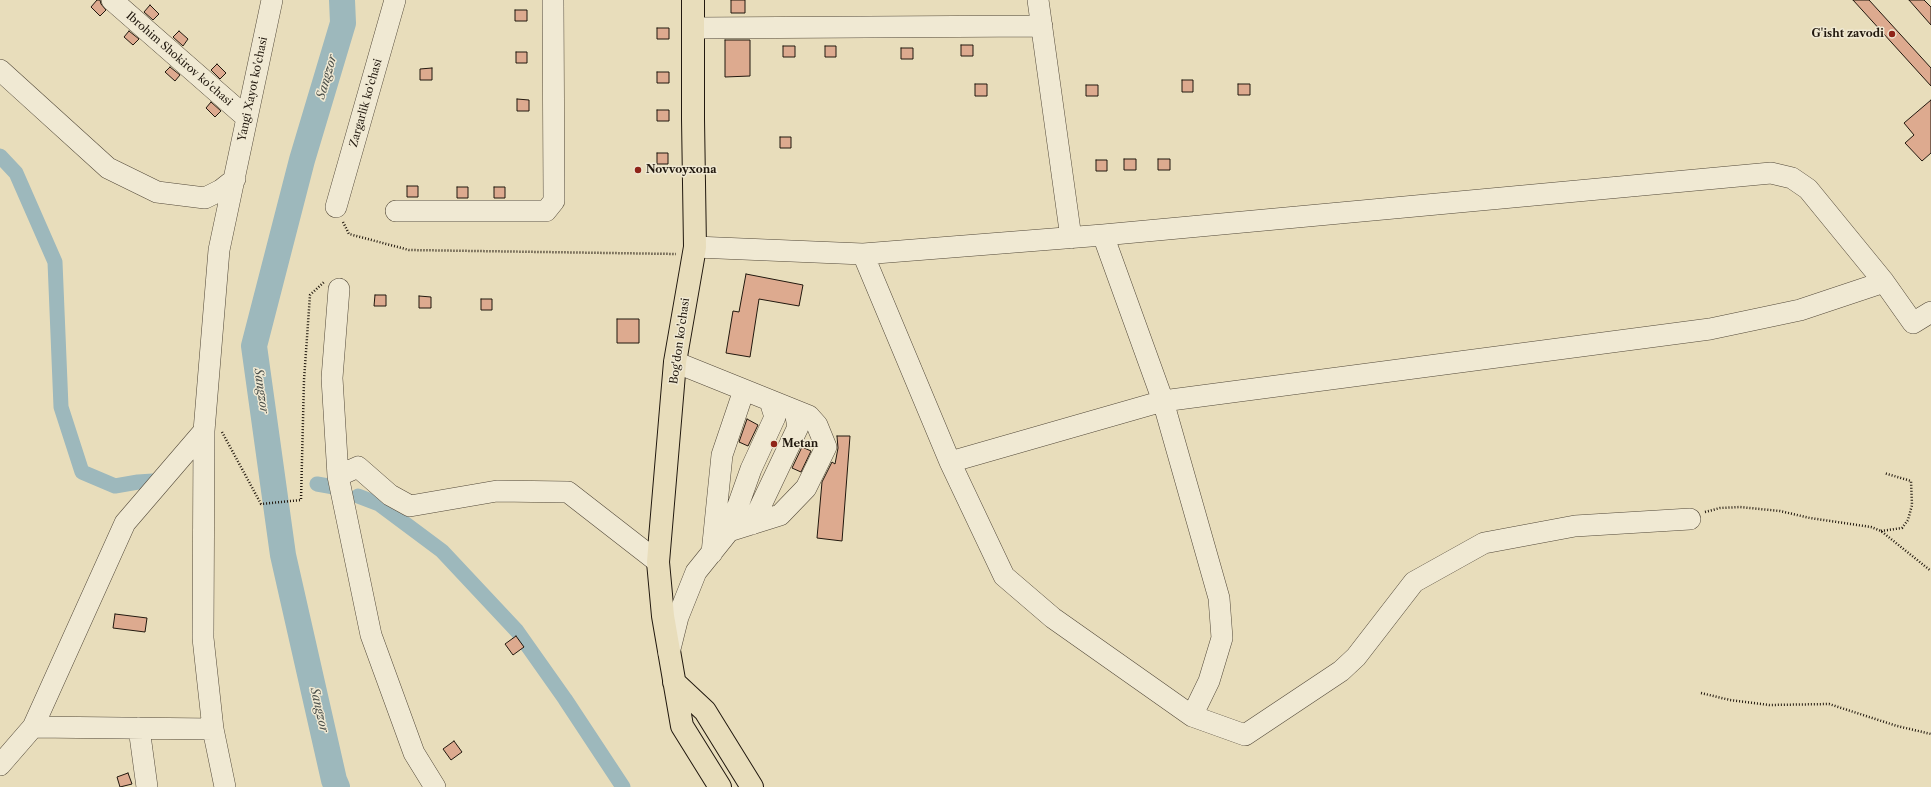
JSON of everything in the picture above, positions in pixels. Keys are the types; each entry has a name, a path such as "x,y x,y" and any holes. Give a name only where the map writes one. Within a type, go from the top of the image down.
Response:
{"main road":[{"name":"Bog'don ko'chasi","path":"693,0 692,119 694,250 675,362 658,562 669,653 682,726 720,787"},
{"path":"674,682 705,711 752,787"}],"street":[{"name":"Ibrohim Shokirov ko'chasi","path":"112,0 247,118"},
{"name":"Yangi Xayot ko'chasi","path":"225,787 213,729 203,638 212,431 206,403 219,250 272,0"},
{"name":"Zargarlik ko'chasi","path":"336,207 395,0"},
{"path":"396,211 546,212 554,201 554,0"},
{"path":"1038,0 1071,238"},
{"path":"693,28 1042,26"},
{"path":"0,70 108,168 156,192 205,198 221,190 234,179"},
{"path":"694,250 863,254 1071,238 1771,172 1792,178 1808,189 1884,282 1913,323 1931,312"},
{"path":"1103,235 1163,401 1219,598 1222,638 1209,681 1192,716"},
{"path":"863,254 950,462 1004,576 1053,618 1192,716 1245,735 1341,671 1356,657 1414,582 1484,543 1575,526 1690,519"},
{"path":"950,462 1163,401 1710,329 1800,310 1884,282"},
{"path":"338,289 332,378 338,476 372,635 414,753 435,787"},
{"path":"669,653 678,617 696,572 712,553 753,523 809,431 783,407 675,362"},
{"path":"753,523 741,463 763,412 783,407"},
{"path":"753,523 787,424 783,407"},
{"path":"712,553 722,455 783,407"},
{"path":"0,765 33,727 126,523 212,431"},
{"path":"338,476 358,467 390,495 410,506 497,491 568,492 658,562"},
{"path":"33,727 213,729"},
{"path":"139,728 147,787"}],"path":[{"path":"336,207 349,234 409,250 694,250"},
{"path":"212,431 261,504 301,500 304,380 310,295 323,282 338,289"},
{"path":"1881,531 1902,528 1908,520 1912,504 1911,481 1884,473"},
{"path":"1690,519 1710,510 1740,507 1780,511 1810,518 1871,527 1881,531 1931,571"},
{"path":"1701,693 1730,700 1769,705 1829,704 1897,726 1931,734"}],"building":[{"path":"97,0 100,0 101,4 106,10 100,16 91,7"},
{"path":"731,0 745,0 745,13 731,13"},
{"name":"G'isht zavodi","path":"1853,0 1869,0 1931,68 1931,86"},
{"path":"1909,0 1924,0 1931,7 1931,25"},
{"path":"150,5 159,14 153,20 144,12"},
{"path":"515,10 527,10 527,21 515,21"},
{"path":"657,28 669,28 669,39 657,39"},
{"path":"129,31 139,39 133,45 124,37"},
{"path":"179,31 188,39 183,46 173,37"},
{"path":"725,40 750,40 750,76 725,77"},
{"path":"961,45 973,45 973,56 961,56"},
{"path":"783,46 795,46 795,57 783,57"},
{"path":"825,46 836,46 836,57 825,57"},
{"path":"901,48 913,48 913,59 901,59"},
{"path":"516,52 527,52 527,63 516,63"},
{"path":"217,64 226,73 220,79 211,70"},
{"path":"170,67 180,75 175,81 165,72"},
{"path":"432,68 432,80 420,80 420,69"},
{"path":"657,72 669,72 669,83 657,83"},
{"path":"1182,80 1193,80 1193,92 1182,92"},
{"path":"975,84 987,84 987,96 975,96"},
{"path":"1238,84 1250,84 1250,95 1238,95"},
{"path":"1086,85 1098,85 1098,96 1086,96"},
{"path":"517,99 529,100 529,111 517,111"},
{"path":"1931,100 1931,153 1922,161 1905,143 1914,135 1904,123"},
{"path":"211,102 221,111 215,117 206,108"},
{"path":"657,110 669,110 669,121 657,121"},
{"path":"780,137 791,137 791,148 780,148"},
{"path":"657,153 668,153 668,164 657,164"},
{"path":"1124,159 1136,159 1136,170 1124,170"},
{"path":"1158,159 1170,159 1170,170 1158,170"},
{"path":"1096,160 1107,160 1107,171 1096,171"},
{"path":"407,186 418,186 418,197 407,197"},
{"path":"457,187 468,187 468,198 457,198"},
{"path":"494,187 505,187 505,198 494,198"},
{"path":"746,274 803,285 799,306 759,299 750,357 726,353 733,311 739,312"},
{"path":"375,295 386,295 386,306 374,306"},
{"path":"419,296 431,297 431,308 419,308"},
{"path":"481,299 492,299 492,310 481,310"},
{"path":"617,319 639,319 639,343 617,343"},
{"path":"747,419 758,425 748,446 739,442"},
{"path":"837,436 850,436 842,541 817,538 822,482 832,462 835,464 838,448"},
{"path":"802,447 811,451 801,472 792,468"},
{"path":"115,614 147,618 145,632 113,628"},
{"path":"516,636 524,647 513,655 505,644"},
{"path":"454,741 462,752 451,760 443,749"},
{"path":"128,773 132,784 120,787 117,777"}],"waterway":[{"name":"Sangzor","path":"337,787 334,780 283,555 254,346 302,160 343,23 342,0"},
{"path":"0,156 16,173 55,262 61,407 82,472 115,486 153,481"},
{"path":"317,484 334,487"},
{"path":"358,496 379,504 442,551 517,631 565,699 623,787"}],"place":[{"name":"G'isht zavodi","path":"1892,34"},
{"name":"Novvoyxona","path":"638,170"},
{"name":"Metan","path":"774,444"}]}
